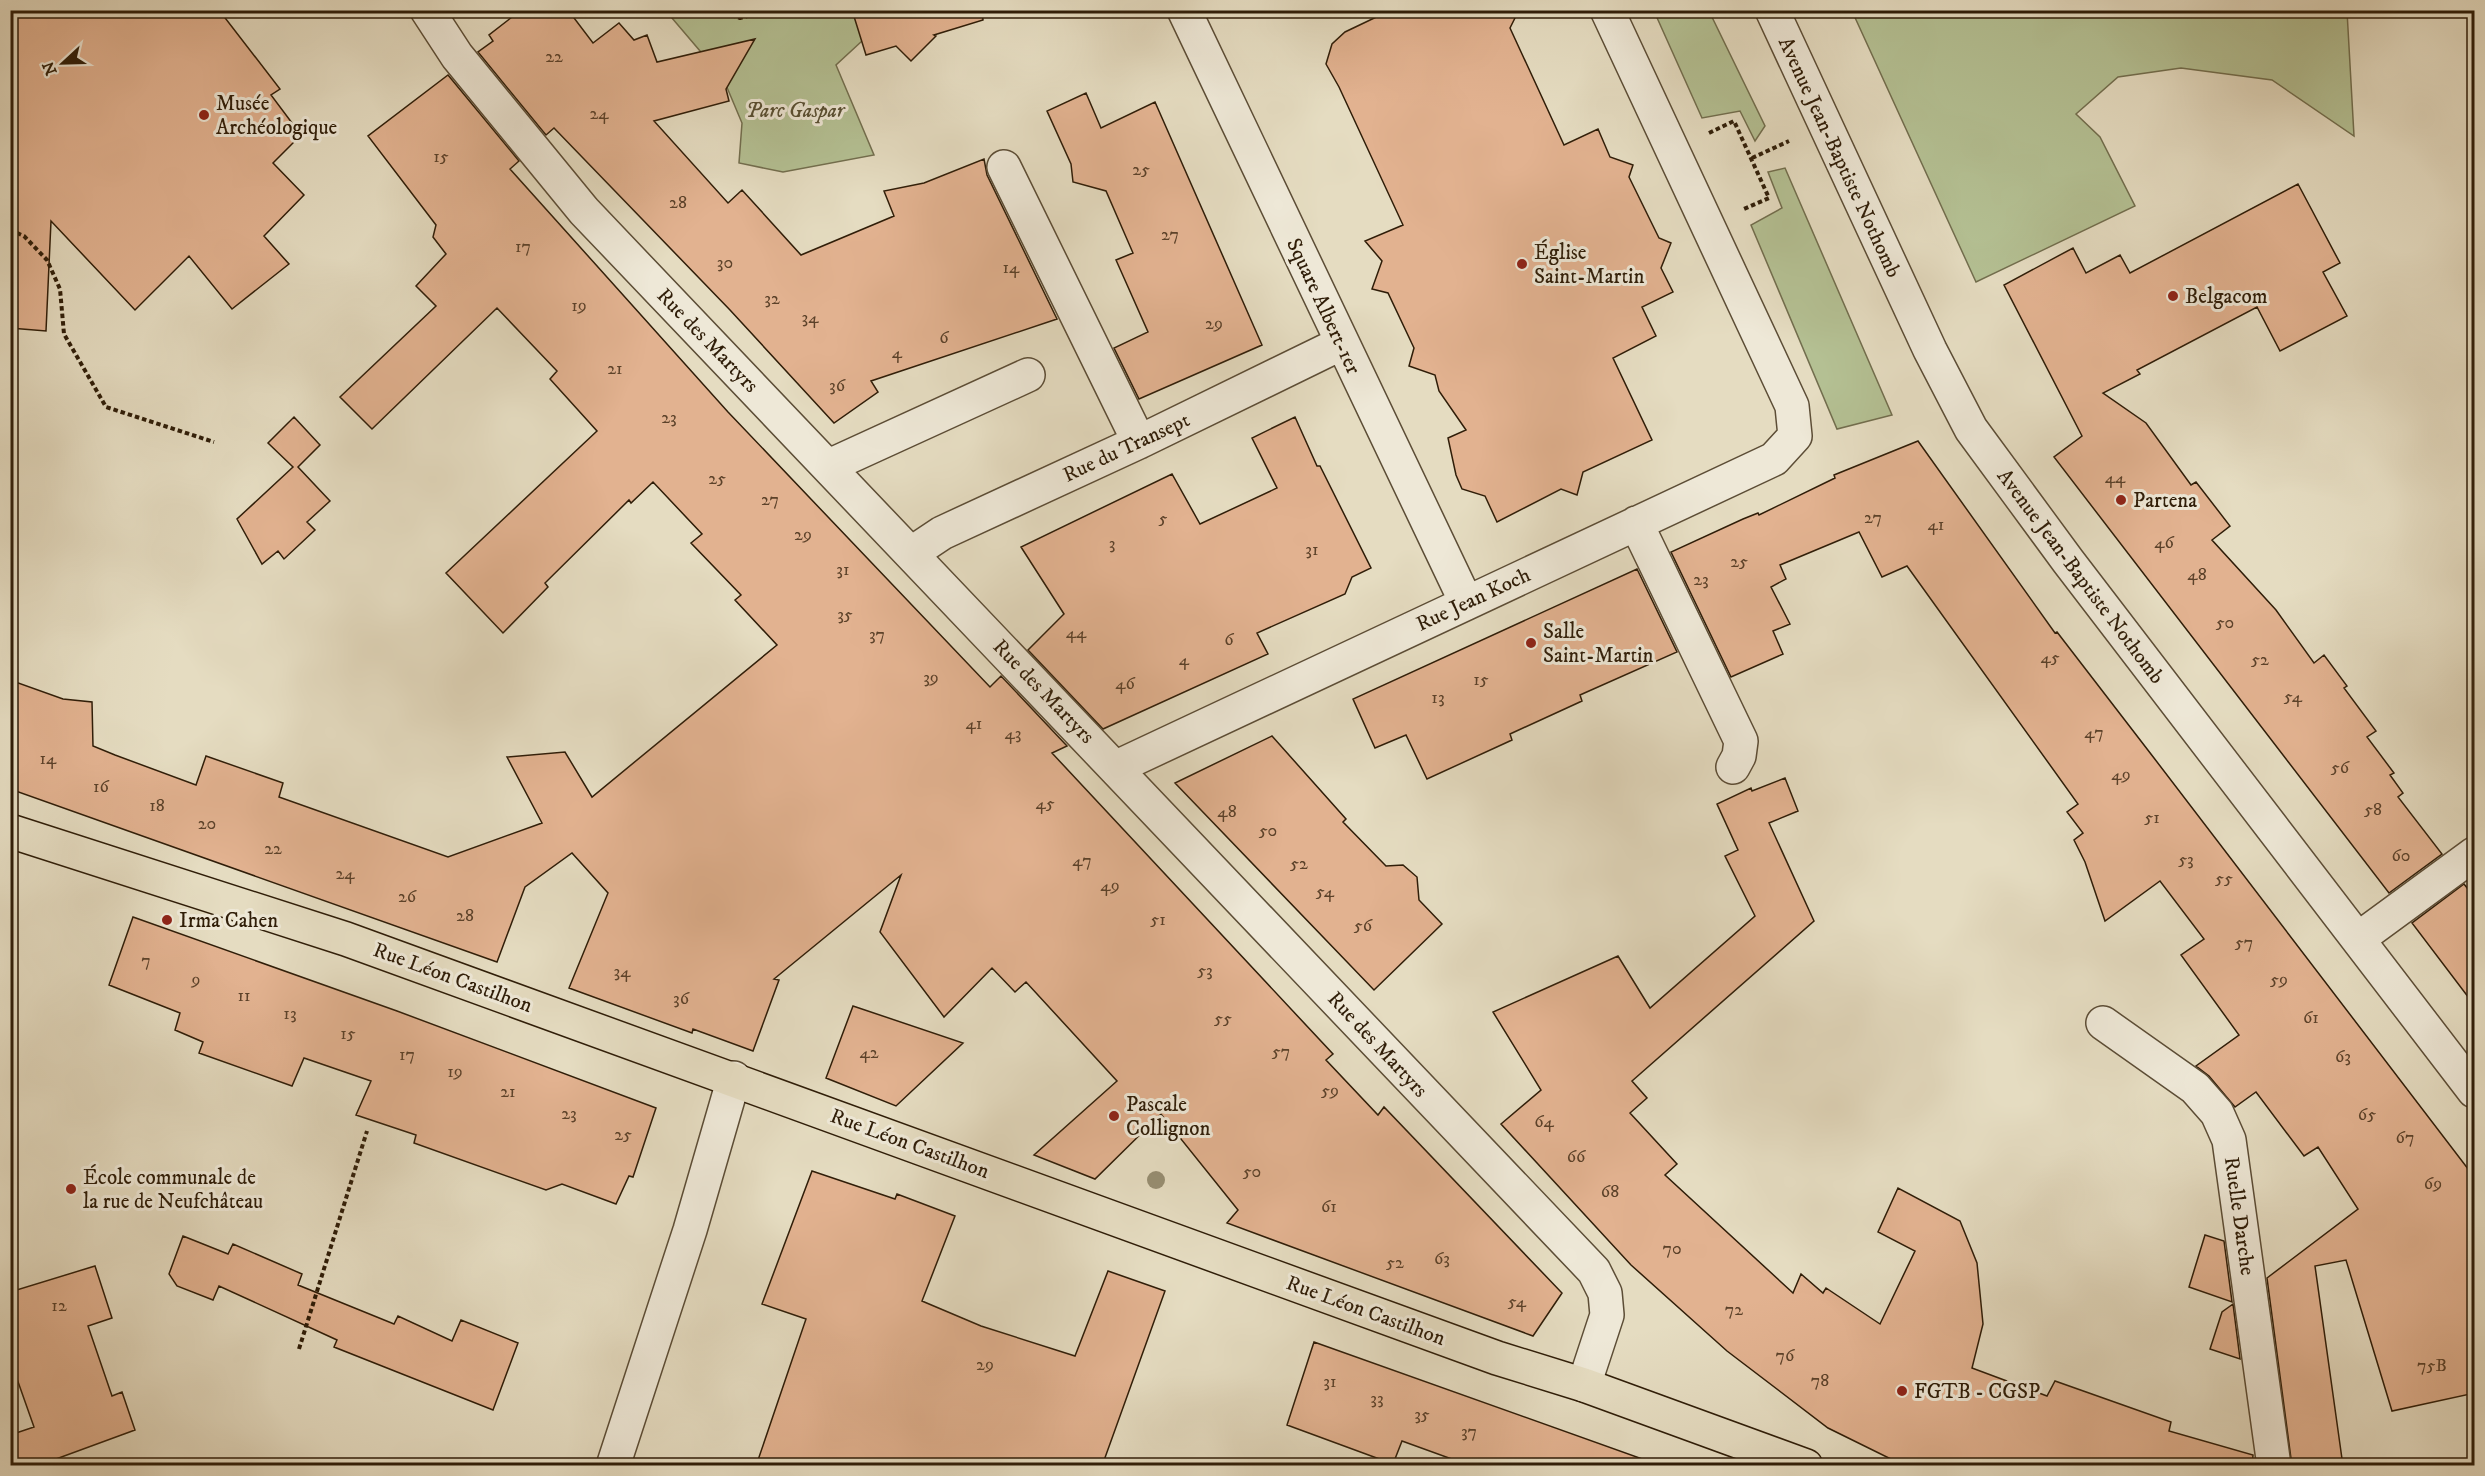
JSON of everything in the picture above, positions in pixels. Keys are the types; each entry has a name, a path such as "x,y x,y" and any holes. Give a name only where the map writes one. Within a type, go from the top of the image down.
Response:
{"main road":[{"name":"Rue Léon Castilhon","path":"10,831 346,939 734,1078 1497,1358 1584,1385 1806,1466"}],"street":[{"name":"Rue des Martyrs","path":"427,10 457,56 584,211 1117,767 1594,1271 1605,1293 1607,1315 1584,1385"},
{"name":"Square Albert-1er","path":"1184,10 1466,602"},
{"name":"Rue Jean Koch","path":"1117,767 1774,459 1795,436 1792,406 1607,10"},
{"name":"Avenue Jean-Baptiste Nothomb","path":"1772,10 1930,350 1971,429 2068,561 2475,1091"},
{"path":"1004,167 1139,442"},
{"name":"Rue du Transept","path":"912,554 942,533 1139,442 1342,343"},
{"path":"829,466 1028,375"},
{"path":"1636,523 1741,741 1740,756 1733,767"},
{"path":"2358,939 2475,854"},
{"name":"Ruelle Darche","path":"2103,1023 2195,1088 2217,1113 2229,1140 2274,1466"},
{"path":"613,1466 690,1230 734,1078"}],"path":[{"path":"717,10 740,18 770,10"},
{"path":"1702,136 1734,121 1769,198 1734,214"},
{"path":"1752,158 1770,150"},
{"path":"10,230 24,236 47,260 60,289 64,334 106,407 214,442"},
{"path":"299,1349 367,1131"}],"green space":[{"name":"Parc Gaspar","path":"666,11 860,11 862,41 836,65 874,155 783,172 739,163 742,123 723,78"},
{"path":"1654,11 1709,11 1765,126 1755,141 1740,111 1702,118"},
{"path":"1852,11 2347,11 2354,136 2272,80 2181,68 2118,77 2076,114 2100,137 2135,206 1976,282"},
{"path":"1785,168 1892,415 1837,429 1751,225 1782,208 1768,172"}],"building":[{"path":"10,10 219,10 280,89 271,95 301,135 273,163 304,195 264,236 289,264 232,309 189,256 135,310 51,221 46,331 10,328"},
{"path":"521,10 568,10 593,43 619,23 634,40 647,35 657,62 755,39 726,89 729,101 654,121 728,203 742,190 801,255 894,216 884,191 924,183 984,159 987,175 1057,319 871,381 878,392 834,423 730,310 554,128 546,135 478,52 493,41 489,35"},
{"path":"852,10 982,10 983,20 934,35 936,36 911,61 896,46 866,55"},
{"name":"Église Saint-Martin","path":"1391,10 1519,10 1510,28 1564,145 1598,129 1610,157 1633,165 1629,177 1659,238 1671,243 1661,268 1673,292 1642,307 1656,336 1613,358 1652,440 1583,472 1577,495 1561,489 1497,522 1485,496 1462,489 1456,475 1448,438 1466,430 1439,391 1435,375 1409,366 1414,348 1388,293 1372,289 1382,261 1365,241 1403,225 1339,87 1326,64 1332,44 1345,32"},
{"path":"448,75 519,161 510,169 728,412 990,687 1001,676 1067,746 1052,753 1333,1054 1326,1060 1378,1115 1384,1107 1562,1293 1533,1336 1227,1223 1238,1210 1161,1114 1095,1179 1034,1155 1117,1081 1026,982 1015,992 992,968 944,1017 880,932 901,875 774,979 779,980 753,1051 693,1029 692,1033 569,988 608,893 572,853 525,887 497,962 10,789 10,680 63,699 92,702 93,746 115,755 196,785 206,756 283,783 279,797 448,857 542,823 507,757 565,752 592,797 777,645 735,600 741,595 691,543 702,534 653,482 631,503 629,500 545,583 548,587 503,633 446,573 597,431 550,379 557,371 497,308 372,429 340,397 436,306 416,286 446,254 433,237 436,225 368,136"},
{"path":"1086,93 1101,128 1155,102 1262,345 1139,399 1114,348 1148,332 1116,260 1133,253 1106,191 1073,182 1071,164 1047,111"},
{"path":"2298,184 2340,263 2323,272 2347,316 2280,351 2257,307 2137,370 2140,374 2103,393 2146,423 2191,485 2196,482 2230,526 2212,540 2276,610 2314,663 2324,655 2347,686 2344,688 2376,731 2367,737 2394,773 2390,775 2403,793 2398,797 2442,854 2389,893 2054,457 2082,436 2004,285 2073,248 2086,273 2120,255 2130,273"},
{"path":"294,417 320,445 298,467 330,501 307,522 315,530 284,559 278,551 262,564 237,519 293,467 268,443"},
{"path":"1295,417 1317,466 1320,466 1371,568 1352,577 1345,594 1257,633 1268,654 1103,729 1028,650 1064,614 1021,547 1172,474 1200,524 1277,488 1252,438"},
{"path":"1918,441 2055,633 2057,632 2475,1178 2475,1393 2392,1411 2346,1260 2315,1266 2343,1466 2292,1466 2267,1278 2358,1209 2318,1147 2304,1156 2256,1092 2235,1107 2209,1076 2196,1066 2239,1035 2181,955 2204,939 2160,881 2105,921 2085,862 2074,840 2083,833 2067,812 2078,804 1907,566 1882,577 1859,532 1780,565 1786,579 1771,587 1790,624 1773,631 1783,654 1731,677 1671,552 1743,519 1758,513 1759,515 1835,478 1834,475"},
{"path":"1637,569 1677,652 1580,695 1582,701 1510,734 1512,740 1427,779 1406,735 1375,748 1353,699"},
{"path":"1272,736 1346,819 1343,822 1386,866 1403,865 1417,877 1419,900 1442,924 1374,990 1175,783"},
{"path":"1785,778 1798,811 1769,823 1814,921 1632,1081 1647,1098 1630,1113 1677,1164 1665,1175 1793,1293 1801,1274 1823,1293 1826,1288 1880,1324 1915,1251 1878,1232 1898,1188 1960,1221 1977,1263 1983,1324 1972,1368 2047,1396 2055,1381 2171,1422 2169,1431 2253,1455 2252,1466 1905,1466 1828,1428 1727,1351 1631,1265 1501,1124 1541,1090 1493,1012 1618,956 1650,1008 1755,916 1725,856 1738,850 1717,804 1751,788 1752,791"},
{"path":"2464,884 2475,898 2475,1006 2412,923"},
{"path":"133,917 397,1011 656,1108 633,1177 629,1176 616,1204 562,1184 546,1190 414,1143 416,1135 356,1115 371,1081 304,1058 292,1086 199,1053 203,1042 175,1030 180,1013 109,985"},
{"path":"853,1006 963,1043 896,1106 826,1078"},
{"path":"812,1171 895,1199 897,1194 955,1216 922,1301 981,1326 1075,1356 1108,1271 1165,1291 1102,1466 756,1466 806,1319 762,1304"},
{"path":"2205,1235 2224,1241 2232,1302 2189,1287"},
{"path":"183,1236 228,1254 233,1244 302,1274 298,1285 394,1324 398,1316 452,1341 461,1320 518,1343 493,1410 334,1347 337,1340 219,1286 213,1300 177,1286 169,1274"},
{"path":"95,1266 112,1318 88,1326 112,1396 122,1392 135,1430 37,1466 10,1466 10,1435 34,1427 10,1359 10,1292"},
{"path":"2233,1304 2240,1359 2210,1349 2222,1312"},
{"path":"1314,1342 1648,1461 1648,1466 1471,1466 1402,1441 1393,1464 1287,1425"}],"place":[{"name":"Musée Archéologique","path":"204,115"},
{"name":"Église Saint-Martin","path":"1522,264"},
{"name":"Belgacom","path":"2173,296"},
{"name":"Partena","path":"2121,500"},
{"name":"Salle Saint-Martin","path":"1531,643"},
{"name":"Irma Cahen","path":"167,920"},
{"name":"Pascale Collignon","path":"1114,1116"},
{"name":"École communale de la rue de Neufchâteau","path":"71,1189"},
{"name":"FGTB - CGSP","path":"1902,1391"}]}
